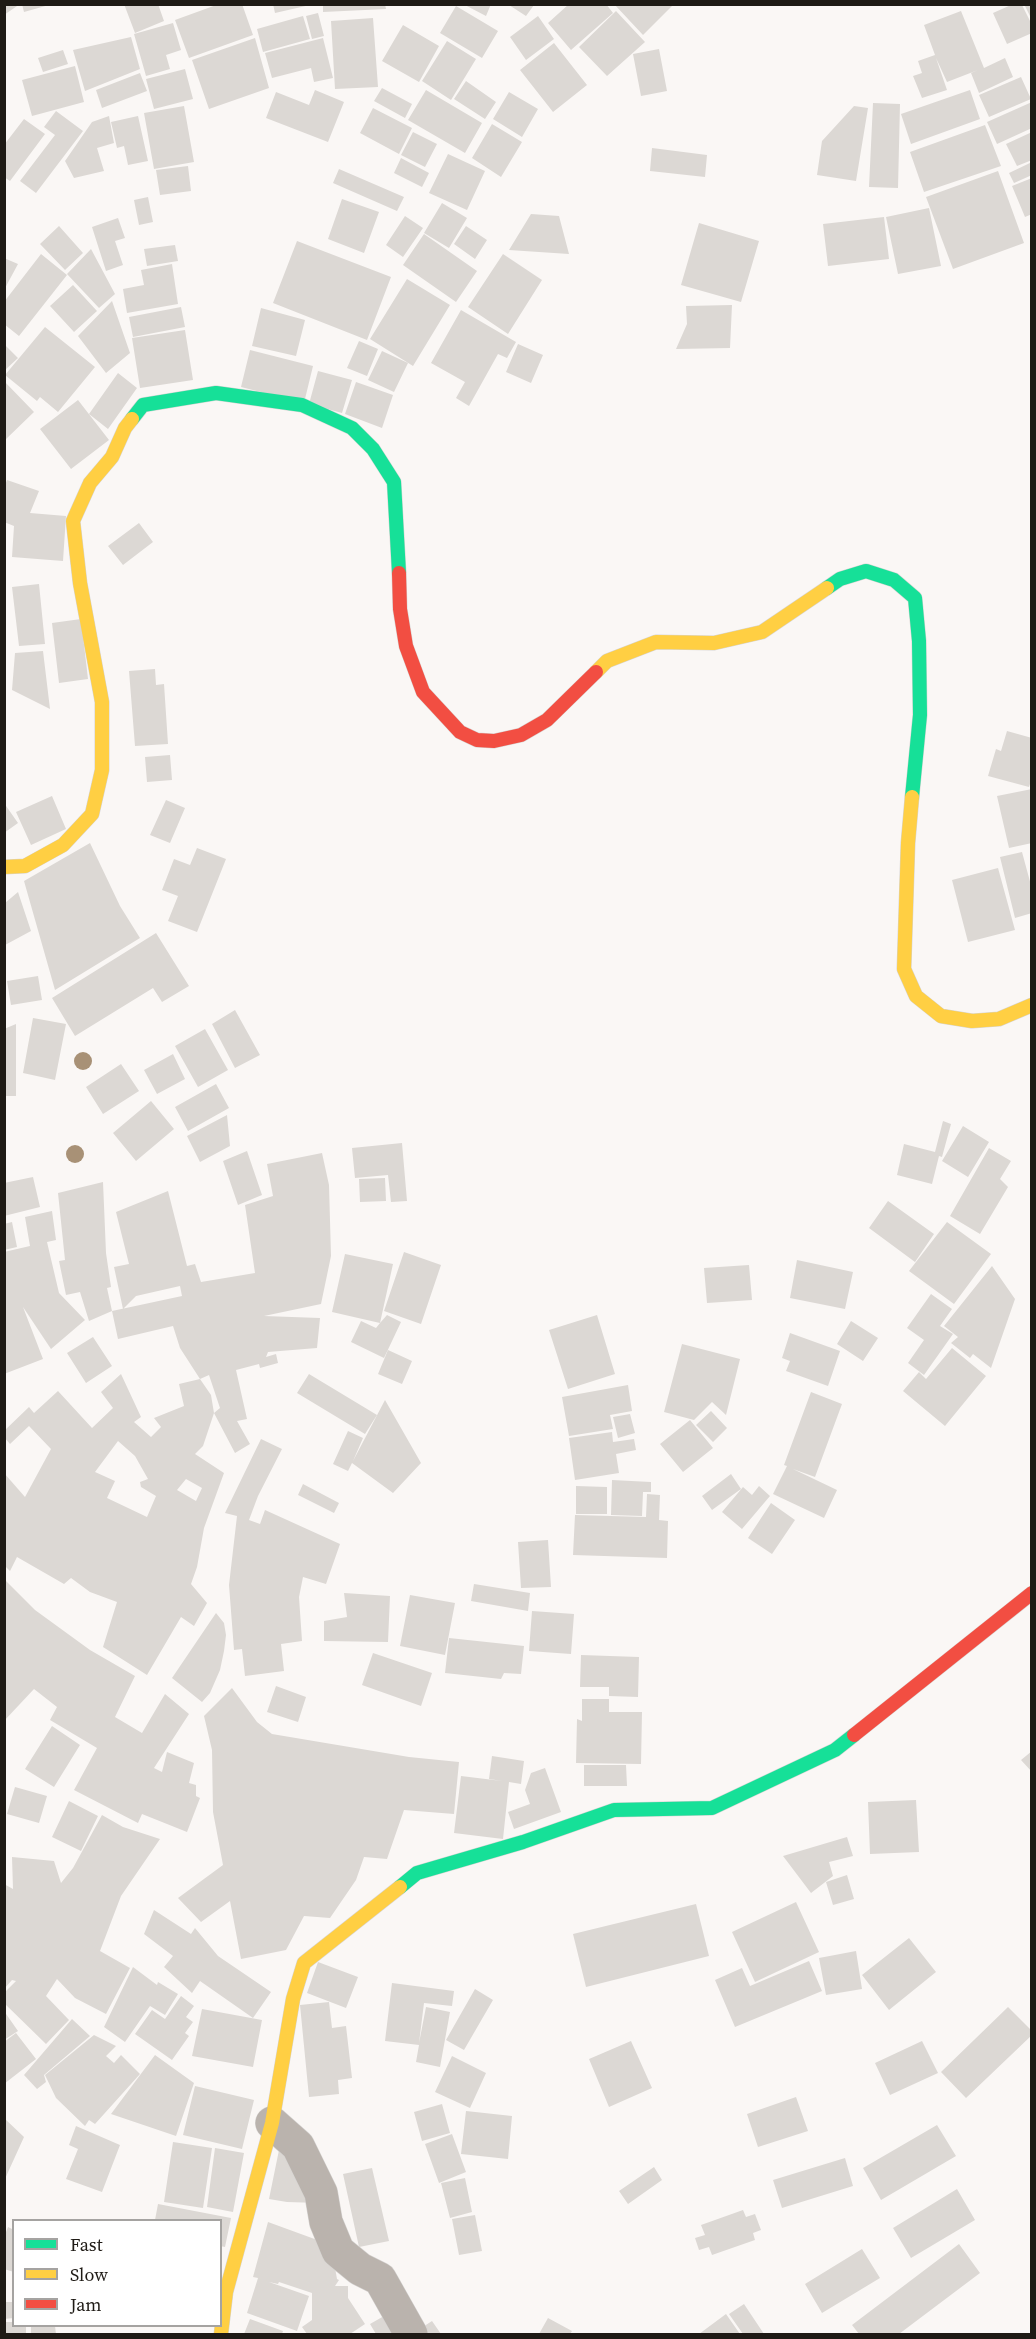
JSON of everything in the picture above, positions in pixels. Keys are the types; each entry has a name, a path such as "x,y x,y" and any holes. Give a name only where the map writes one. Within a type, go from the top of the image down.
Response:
{"street":[{"path":"4,867 25,866 63,845 92,814 102,770 102,702 80,583 73,521 90,483 112,457 125,428 143,405 216,393 302,405 352,428 373,449 394,482 400,609 406,646 423,692 460,732 477,740 494,741 521,735 547,720 607,661 656,642 714,643 762,632 840,579 866,571 894,580 915,598 920,641 920,715 908,843 904,969 916,996 941,1016 972,1021 999,1019 1032,1005"},
{"path":"222,2326 226,2292 272,2123 293,1999 304,1963 417,1873 522,1842 614,1810 712,1808 835,1750 1032,1593"},
{"path":"272,2123 298,2146 321,2193 326,2222 338,2251 360,2270 380,2279 411,2334"}],"building":[{"path":"4,4 20,4 4,15"},
{"path":"22,4 49,4 49,5 24,12"},
{"path":"124,4 158,4 164,21 135,33"},
{"path":"219,4 242,4 253,35 189,58 175,20"},
{"path":"273,4 310,4 310,5 275,13"},
{"path":"323,4 385,4 386,9 323,12"},
{"path":"463,4 491,4 486,16"},
{"path":"569,4 606,4 613,13 571,50 548,23"},
{"path":"614,4 674,4 643,35"},
{"path":"1024,4 1032,4 1032,20"},
{"path":"509,5 534,5 526,16"},
{"path":"1011,5 1022,5 1032,25 1032,33 1007,44 993,13"},
{"path":"456,6 498,31 482,58 440,33"},
{"path":"616,11 645,42 607,76 579,47"},
{"path":"961,11 984,68 1005,58 1013,77 979,93 971,73 978,70 947,82 936,58 947,90 922,98 913,76 922,73 918,61 935,55 924,25"},
{"path":"318,13 324,36 312,39 306,16"},
{"path":"303,16 310,39 263,52 257,29"},
{"path":"538,16 554,39 526,60 510,37"},
{"path":"373,18 378,87 335,89 331,21"},
{"path":"173,23 181,50 166,55 170,69 146,76 134,34"},
{"path":"403,25 439,46 419,82 382,61"},
{"path":"131,37 140,69 85,91 73,50"},
{"path":"255,38 269,88 209,109 192,60"},
{"path":"323,38 333,78 314,82 311,68 272,78 265,53"},
{"path":"447,41 476,59 451,100 422,81"},
{"path":"554,43 587,85 553,112 520,70"},
{"path":"659,49 667,91 641,96 633,54"},
{"path":"63,50 68,64 43,72 38,58"},
{"path":"75,66 84,102 32,116 22,80"},
{"path":"185,69 193,99 154,109 146,79"},
{"path":"140,73 147,91 102,108 96,90"},
{"path":"1021,77 1031,99 989,117 979,95"},
{"path":"466,81 496,102 485,119 454,99"},
{"path":"382,88 412,104 405,118 374,101"},
{"path":"315,90 344,102 328,142 266,118 276,92 309,105"},
{"path":"426,90 482,123 465,153 408,120"},
{"path":"970,90 980,119 911,144 901,114"},
{"path":"509,92 538,109 522,137 493,119"},
{"path":"1032,102 1032,128 997,144 987,122"},
{"path":"873,103 900,104 898,188 869,187"},
{"path":"184,106 194,162 154,169 144,113"},
{"path":"854,106 868,108 856,181 817,175 822,141"},
{"path":"373,108 412,128 399,154 360,133"},
{"path":"56,111 83,131 36,193 20,181 55,135 44,127"},
{"path":"109,116 114,143 97,148 104,171 74,178 65,161 92,122"},
{"path":"138,116 148,161 128,165 124,146 117,148 111,122"},
{"path":"24,119 45,134 10,181 4,177 4,145"},
{"path":"492,124 522,142 501,177 472,158"},
{"path":"985,125 1001,166 924,192 910,152"},
{"path":"413,132 437,144 425,167 401,155"},
{"path":"1032,132 1032,160 1017,166 1006,144"},
{"path":"652,148 707,155 705,177 650,171"},
{"path":"448,154 485,171 467,210 429,193"},
{"path":"401,158 429,173 422,187 394,173"},
{"path":"1032,162 1032,175 1014,183 1009,173"},
{"path":"188,166 191,191 160,195 156,170"},
{"path":"339,169 404,197 397,211 333,183"},
{"path":"998,171 1024,243 953,269 926,197"},
{"path":"1032,178 1032,214 1025,217 1012,186"},
{"path":"148,197 153,222 139,225 134,200"},
{"path":"342,199 379,212 364,253 328,239"},
{"path":"442,203 467,218 449,248 424,233"},
{"path":"929,208 941,266 898,274 886,217"},
{"path":"531,214 559,216 569,254 509,250"},
{"path":"405,216 423,228 403,257 386,245"},
{"path":"884,217 889,259 828,266 823,224"},
{"path":"118,218 125,238 115,241 123,265 106,271 92,227"},
{"path":"699,223 759,241 741,302 681,285"},
{"path":"59,226 83,253 65,270 40,244"},
{"path":"466,226 487,240 475,259 454,244"},
{"path":"424,234 477,271 456,302 403,265"},
{"path":"297,241 391,277 367,340 273,303"},
{"path":"175,245 178,261 147,266 144,249"},
{"path":"91,249 115,294 99,308 67,274"},
{"path":"41,254 67,275 19,336 4,324 4,302"},
{"path":"503,254 542,280 508,334 468,307"},
{"path":"4,258 18,264 4,290"},
{"path":"172,264 178,304 127,313 123,289 144,285 141,270"},
{"path":"407,279 450,305 413,366 370,339"},
{"path":"73,285 97,311 74,332 50,306"},
{"path":"112,301 130,353 106,373 78,336"},
{"path":"732,305 730,348 676,349 687,324 686,306"},
{"path":"181,307 185,327 133,337 129,317"},
{"path":"261,308 305,320 296,356 252,346"},
{"path":"461,310 516,342 507,358 498,354 469,406 456,398 465,382 431,363"},
{"path":"45,327 95,367 58,412 40,397 37,401 5,375"},
{"path":"185,330 193,380 140,388 132,338"},
{"path":"359,341 378,349 367,376 347,368"},
{"path":"4,344 18,358 4,371"},
{"path":"518,344 543,355 531,383 506,372"},
{"path":"250,350 313,366 304,403 241,387"},
{"path":"382,351 408,363 394,392 368,380"},
{"path":"318,371 352,380 342,413 309,404"},
{"path":"118,373 137,388 108,429 89,414"},
{"path":"4,381 34,412 4,441"},
{"path":"356,382 393,395 382,428 345,414"},
{"path":"78,400 109,440 71,469 40,429"},
{"path":"7,480 39,491 30,513 66,516 63,561 12,557 14,526 4,522 4,488"},
{"path":"139,523 153,542 123,565 108,546"},
{"path":"39,584 45,644 19,646 12,587"},
{"path":"81,619 88,679 59,683 52,623"},
{"path":"43,651 50,709 12,690 15,653"},
{"path":"155,669 156,685 164,684 168,744 135,746 129,671"},
{"path":"1007,731 1032,738 1032,778 1029,787 988,776 996,749 1001,751"},
{"path":"170,755 172,780 147,782 145,757"},
{"path":"1032,789 1032,843 1009,848 997,796"},
{"path":"52,796 66,829 31,845 16,812"},
{"path":"166,800 185,808 170,843 150,835"},
{"path":"4,803 18,823 4,833"},
{"path":"90,843 120,906 140,938 55,990 24,881"},
{"path":"197,848 226,859 197,932 168,921 178,896 162,890 174,859 190,865"},
{"path":"1022,852 1032,889 1032,913 1015,918 1000,857"},
{"path":"998,868 1015,930 968,942 952,880"},
{"path":"18,892 31,931 5,945 5,903"},
{"path":"156,933 189,986 162,1002 153,988 75,1036 52,998"},
{"path":"38,976 42,1000 11,1005 7,981"},
{"path":"235,1010 260,1055 235,1068 212,1024"},
{"path":"33,1018 66,1024 55,1080 23,1073"},
{"path":"16,1024 16,1096 4,1096 4,1029"},
{"path":"205,1029 228,1070 198,1087 175,1046"},
{"path":"173,1054 185,1079 157,1094 144,1070"},
{"path":"121,1064 139,1091 103,1114 86,1087"},
{"path":"216,1084 229,1108 188,1131 175,1107"},
{"path":"151,1101 174,1129 136,1161 113,1133"},
{"path":"227,1115 230,1146 200,1162 187,1136"},
{"path":"943,1121 951,1124 932,1184 897,1175 904,1144 935,1152"},
{"path":"963,1126 989,1142 968,1177 942,1161"},
{"path":"402,1143 407,1201 391,1202 388,1175 355,1178 352,1148"},
{"path":"989,1148 1011,1161 1000,1179 1008,1187 980,1234 950,1216"},
{"path":"247,1151 262,1195 238,1205 223,1161"},
{"path":"322,1153 329,1185 331,1256 321,1304 264,1316 320,1318 317,1348 268,1352 266,1357 276,1354 278,1363 260,1368 259,1364 236,1370 247,1419 237,1421 250,1444 235,1453 214,1413 220,1408 209,1375 200,1379 180,1348 173,1326 118,1339 112,1311 123,1309 114,1267 129,1264 116,1212 168,1191 187,1266 195,1264 201,1282 255,1273 245,1205 273,1196 267,1164","holes":["180,1286 182,1296 123,1309 136,1296"]},
{"path":"33,1177 40,1207 4,1216 4,1183"},
{"path":"385,1178 386,1201 360,1202 359,1179"},
{"path":"103,1182 106,1253 111,1287 107,1288 112,1311 89,1321 80,1292 66,1295 59,1261 65,1260 58,1193"},
{"path":"888,1201 934,1234 915,1262 869,1228"},
{"path":"52,1211 56,1240 47,1242 59,1293 85,1320 51,1349 23,1307 43,1359 4,1374 4,1252 30,1246 25,1217"},
{"path":"12,1222 17,1247 4,1250 4,1224"},
{"path":"947,1222 991,1254 954,1304 909,1271"},
{"path":"404,1252 441,1265 421,1324 384,1311"},
{"path":"345,1254 393,1264 380,1323 332,1312"},
{"path":"797,1260 853,1272 845,1309 790,1298"},
{"path":"749,1265 752,1300 707,1303 704,1268"},
{"path":"992,1266 1015,1299 991,1368 973,1354 970,1358 951,1343 958,1337 944,1326"},
{"path":"931,1294 952,1309 940,1326 953,1334 924,1375 908,1363 924,1340 907,1328"},
{"path":"387,1315 401,1322 384,1358 351,1342 361,1321 376,1328"},
{"path":"597,1315 615,1374 568,1389 549,1330"},
{"path":"851,1321 878,1338 863,1361 837,1344"},
{"path":"790,1333 840,1351 828,1386 786,1371 790,1361 782,1358"},
{"path":"93,1337 112,1366 86,1383 67,1353"},
{"path":"682,1344 740,1359 726,1415 712,1402 694,1420 664,1412"},
{"path":"952,1348 986,1376 945,1426 903,1391 919,1372 926,1379"},
{"path":"388,1350 412,1361 402,1384 378,1374"},
{"path":"121,1374 141,1417 134,1422 151,1437 161,1427 154,1418 184,1406 179,1384 200,1379 211,1395 214,1413 203,1446 195,1454 224,1473 204,1528 197,1567 191,1584 207,1603 194,1626 181,1617 147,1675 103,1647 117,1602 90,1592 71,1578 64,1584 17,1557 10,1571 4,1565 4,1473 25,1497 51,1449 29,1426 10,1444 4,1437 4,1431 29,1407 34,1413 58,1391 92,1428 113,1408 101,1392","holes":["118,1441 135,1456 148,1479 140,1482 141,1487 156,1496 147,1517 107,1498 115,1481 95,1472","186,1479 202,1488 196,1501 177,1490"]},
{"path":"309,1374 377,1415 365,1434 297,1393"},
{"path":"628,1385 632,1411 610,1415 613,1429 569,1436 562,1397"},
{"path":"811,1392 842,1404 815,1477 793,1469 837,1490 824,1518 773,1494 787,1466 784,1465"},
{"path":"385,1400 421,1463 393,1493 352,1463 348,1471 333,1464 348,1431 363,1438 353,1461"},
{"path":"711,1411 727,1428 713,1442 696,1425"},
{"path":"630,1414 635,1433 618,1438 613,1417"},
{"path":"690,1420 713,1448 683,1472 660,1444"},
{"path":"612,1432 613,1442 634,1439 636,1450 616,1454 619,1473 575,1480 569,1438"},
{"path":"261,1439 282,1449 258,1496 249,1520 260,1524 265,1510 340,1544 326,1584 303,1577 299,1597 302,1641 281,1644 284,1671 245,1676 242,1649 234,1650 229,1585 237,1516 225,1513"},
{"path":"731,1474 741,1489 712,1510 702,1496"},
{"path":"612,1480 651,1482 651,1492 643,1492 642,1516 611,1515"},
{"path":"303,1484 339,1503 334,1513 298,1495"},
{"path":"576,1486 607,1487 607,1514 576,1514"},
{"path":"759,1486 770,1496 742,1529 722,1512 743,1487 752,1495"},
{"path":"647,1494 660,1495 659,1520 668,1521 667,1558 573,1555 575,1515 646,1517"},
{"path":"771,1503 795,1520 772,1554 748,1538"},
{"path":"548,1540 551,1587 521,1588 518,1542"},
{"path":"4,1579 35,1610 90,1650 135,1676 115,1717 142,1733 165,1694 189,1714 154,1768 162,1772 167,1752 194,1763 189,1783 196,1785 196,1796 200,1798 187,1832 142,1814 138,1823 74,1790 97,1748 50,1720 57,1707 34,1689 4,1721"},
{"path":"474,1584 530,1593 528,1611 471,1601"},
{"path":"344,1593 390,1596 388,1642 324,1641 324,1621 347,1617"},
{"path":"410,1595 455,1603 445,1655 400,1646"},
{"path":"532,1611 574,1614 571,1654 529,1651"},
{"path":"216,1613 224,1623 226,1635 224,1651 220,1670 210,1693 202,1702 172,1678"},
{"path":"449,1638 524,1646 521,1674 504,1673 501,1679 445,1673"},
{"path":"373,1653 432,1673 421,1706 362,1685"},
{"path":"581,1655 639,1657 638,1697 609,1696 609,1687 580,1687"},
{"path":"276,1686 306,1697 298,1722 267,1712"},
{"path":"232,1688 257,1722 272,1734 409,1757 459,1762 454,1814 404,1810 387,1859 364,1857 356,1880 330,1918 304,1916 286,1950 241,1959 230,1901 201,1922 178,1898 223,1865 213,1812 212,1750 204,1716"},
{"path":"582,1699 609,1699 609,1712 642,1712 641,1764 576,1763 577,1719 582,1721"},
{"path":"52,1726 80,1745 54,1787 25,1769"},
{"path":"1032,1751 1032,1772 1021,1760"},
{"path":"492,1756 524,1761 521,1784 509,1782 503,1839 454,1833 461,1776 502,1781 489,1779"},
{"path":"584,1765 626,1765 627,1786 584,1786"},
{"path":"545,1768 561,1812 514,1829 508,1812 530,1804 525,1790 531,1773"},
{"path":"15,1787 47,1796 39,1823 7,1814"},
{"path":"916,1800 919,1852 870,1854 868,1802"},
{"path":"69,1801 98,1816 81,1851 52,1837"},
{"path":"102,1815 123,1827 160,1839 121,1896 100,1951 130,1968 106,2014 75,1998 57,1979 46,1996 69,2020 46,2044 4,2003 4,1993 16,1981 12,1980 4,1989 4,1884 13,1889 12,1857 54,1861 61,1883 73,1868"},
{"path":"847,1837 853,1856 829,1862 833,1876 811,1893 783,1856"},
{"path":"847,1875 854,1899 833,1905 826,1882"},
{"path":"796,1902 819,1952 755,1982 732,1932"},
{"path":"696,1904 709,1956 586,1987 573,1934"},
{"path":"154,1910 191,1934 195,1928 218,1956 271,1992 253,2018 200,1981 192,1993 164,1967 173,1956 144,1934"},
{"path":"909,1938 936,1972 889,2010 862,1975"},
{"path":"856,1951 862,1989 826,1995 819,1958"},
{"path":"809,1961 822,1991 735,2027 715,1980 742,1968 750,1986"},
{"path":"318,1962 358,1977 346,2008 307,1993"},
{"path":"133,1967 157,1985 158,1982 178,1994 165,2015 150,2006 125,2042 104,2027"},
{"path":"392,1983 454,1991 452,2006 424,2003 419,2043 426,2007 450,2012 440,2067 416,2062 419,2045 385,2041"},
{"path":"475,1989 493,2000 464,2050 446,2040"},
{"path":"181,1996 194,2006 186,2017 193,2022 185,2033 189,2036 172,2060 135,2034 152,2010 165,2019"},
{"path":"329,2002 332,2028 346,2026 352,2078 338,2080 339,2094 309,2097 300,2005"},
{"path":"1008,2007 1032,2031 1032,2035 966,2098 941,2072"},
{"path":"202,2009 262,2020 253,2067 192,2056"},
{"path":"4,2011 18,2031 4,2040"},
{"path":"72,2019 90,2036 44,2075 46,2082 37,2089 24,2075"},
{"path":"16,2033 36,2059 4,2084 4,2042"},
{"path":"94,2035 116,2046 106,2056 114,2063 121,2055 140,2074 95,2124 89,2120 85,2126 56,2098 45,2075"},
{"path":"631,2041 652,2088 609,2107 589,2059"},
{"path":"922,2041 938,2073 890,2095 875,2063"},
{"path":"155,2055 194,2083 176,2136 111,2114"},
{"path":"452,2056 486,2073 470,2108 435,2092"},
{"path":"195,2086 254,2100 242,2149 183,2135"},
{"path":"796,2097 808,2131 758,2147 747,2114"},
{"path":"442,2104 450,2133 422,2141 414,2112"},
{"path":"466,2111 512,2116 508,2159 461,2154"},
{"path":"4,2118 24,2137 4,2181"},
{"path":"937,2125 956,2156 881,2200 863,2168"},
{"path":"76,2126 120,2145 102,2192 66,2179 78,2149 69,2145"},
{"path":"452,2134 466,2172 439,2183 425,2144"},
{"path":"173,2142 212,2148 203,2208 164,2202"},
{"path":"215,2148 244,2153 233,2212 207,2207"},
{"path":"279,2150 296,2153 319,2203 269,2199"},
{"path":"845,2158 853,2186 782,2208 773,2180"},
{"path":"654,2167 662,2180 628,2204 619,2191"},
{"path":"372,2168 389,2241 359,2247 343,2174"},
{"path":"465,2178 472,2212 450,2218 441,2183"},
{"path":"957,2189 975,2220 911,2258 893,2228"},
{"path":"158,2204 231,2218 225,2247 222,2246 222,2219 155,2219"},
{"path":"743,2210 746,2217 755,2214 761,2230 753,2233 755,2240 712,2255 709,2247 699,2250 695,2238 705,2235 701,2225"},
{"path":"475,2215 482,2251 459,2255 452,2219"},
{"path":"268,2222 331,2245 339,2280 335,2286 348,2286 348,2298 365,2324 350,2334 307,2334 302,2327 312,2320 312,2293 279,2282 278,2284 269,2282 309,2296 297,2331 247,2313 258,2278 253,2277"},
{"path":"8,2227 12,2229 12,2271 4,2269 4,2237"},
{"path":"959,2244 980,2273 899,2334 859,2334 852,2325"},
{"path":"862,2249 880,2278 822,2313 805,2284"},
{"path":"4,2302 12,2302 12,2318 4,2319"},
{"path":"744,2304 764,2334 743,2334 729,2314"},
{"path":"391,2312 404,2334 376,2334 370,2324"},
{"path":"726,2314 740,2334 699,2334"},
{"path":"548,2318 572,2331 570,2334 539,2334"},
{"path":"250,2319 283,2331 282,2334 244,2334"},
{"path":"432,2321 441,2334 412,2334"},
{"path":"4,2322 12,2322 12,2327 26,2327 26,2334 4,2334"},
{"path":"31,2327 55,2327 56,2334 31,2334"}],"traffic: fast":[{"path":"132,419 143,405 216,393 302,405 352,428 373,449 394,482 399,573"},
{"path":"827,588 840,579 866,571 894,580 915,598 919,641 920,715 912,797"},
{"path":"400,1887 417,1873 523,1842 614,1810 712,1808 835,1750 854,1735"}],"traffic: slow":[{"path":"4,867 25,866 63,845 92,814 102,770 102,702 80,583 73,521 90,483 112,457 125,428 132,419"},
{"path":"596,672 607,661 656,642 714,643 762,632 827,588"},
{"path":"912,797 908,843 904,969 916,996 941,1016 972,1021 999,1019 1032,1005"},
{"path":"222,2326 226,2292 272,2123 293,1999 304,1963 400,1887"},
{"path":"221,2334 222,2327"}],"traffic: jam":[{"path":"399,573 400,609 406,646 423,692 460,732 477,740 494,741 521,735 547,720 596,672"},
{"path":"854,1735 1032,1593"}]}
